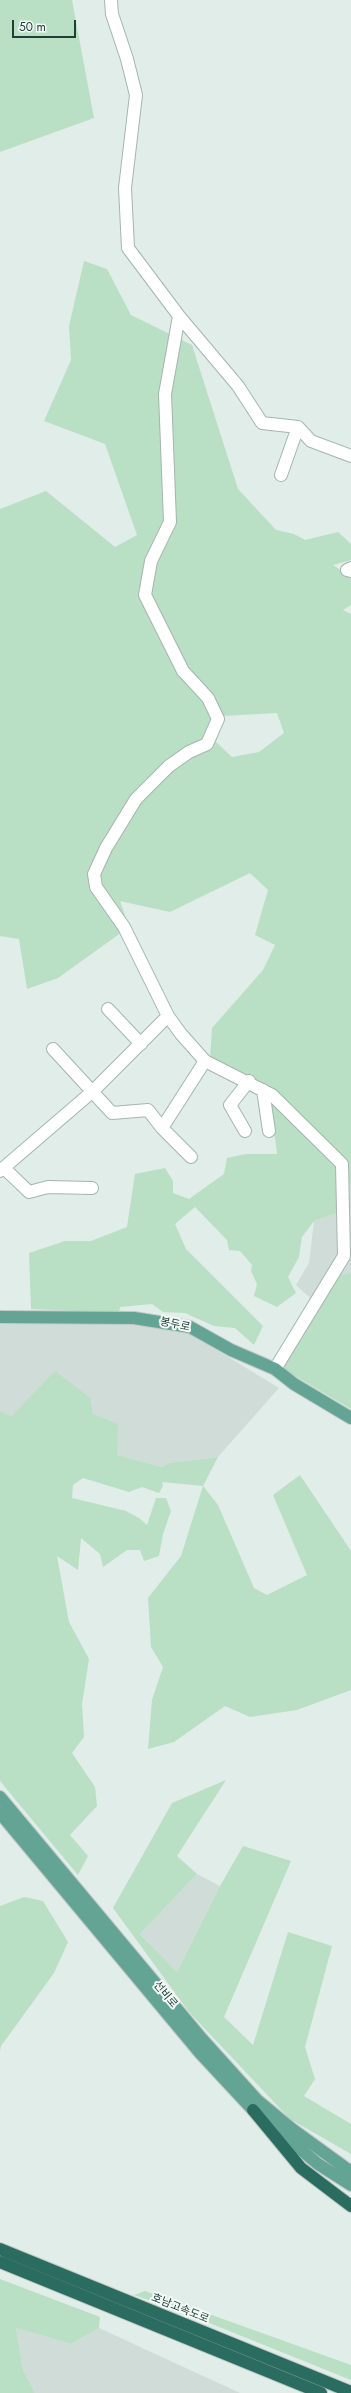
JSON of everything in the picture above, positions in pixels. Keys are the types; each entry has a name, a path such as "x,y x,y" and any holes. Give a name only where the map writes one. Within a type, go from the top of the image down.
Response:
{"highway":[{"path":"253,2110 301,2168 351,2206"},
{"name":"호남고속도로","path":"0,2249 351,2392"},
{"path":"0,2262 321,2393"}],"main road":[{"name":"봉두로","path":"0,1317 134,1318 190,1327 231,1350 275,1369 294,1384 351,1418"},
{"name":"선비로","path":"0,1797 202,2039 257,2100 292,2129 351,2172"},
{"name":"선비로","path":"0,1813 200,2053 253,2110 312,2159 351,2185"}],"street":[{"path":"111,0 112,14 127,59 136,95 124,188 128,248 179,316 238,386 262,423 298,427 311,441 351,456"},
{"path":"179,316 165,394 170,522 151,561 145,595 183,671 208,698 218,719 207,744 189,752 169,766 136,799 106,848 94,874 96,887 124,927 168,1016 205,1061 272,1095 342,1164 344,1256 275,1369"},
{"path":"281,476 298,427"},
{"path":"108,1009 140,1044"},
{"path":"92,1188 48,1187 29,1192 2,1169 93,1091 168,1016"},
{"path":"53,1049 112,1113 148,1110 162,1128 191,1157"},
{"path":"162,1128 205,1061"},
{"path":"245,1131 230,1105 249,1082"},
{"path":"263,1090 269,1131"}],"shaded area":[{"path":"348,1183 351,1183 351,1273 337,1276 318,1305 296,1285 309,1263 314,1221 345,1210"},
{"path":"0,1322 133,1323 191,1334 279,1388 218,1457 169,1463 162,1467 117,1455 117,1449 27,1403 12,1416 0,1411"},
{"path":"197,1874 220,1886 177,1972 140,1934"},
{"path":"16,2328 71,2344 99,2328 240,2393 35,2393 23,2370"}],"green space":[{"path":"0,0 72,0 94,118 0,152"},
{"path":"84,261 107,269 131,315 192,345 238,489 276,530 294,534 305,540 338,532 351,544 351,560 333,565 351,577 351,605 343,610 351,614 351,1183 348,1184 345,1210 314,1221 302,1237 299,1257 288,1277 296,1293 277,1307 254,1296 257,1284 251,1271 252,1265 240,1251 229,1250 227,1240 195,1207 175,1224 186,1249 263,1326 254,1345 235,1328 214,1326 185,1313 163,1312 152,1304 120,1307 119,1313 31,1309 29,1253 65,1241 91,1241 127,1227 135,1174 165,1168 173,1181 173,1193 189,1199 224,1174 227,1158 246,1154 277,1154 270,1098 210,1059 212,1028 263,970 275,945 255,935 268,890 250,873 170,912 120,901 129,927 58,978 27,989 19,939 0,936 0,509 46,491 115,547 137,535 105,444 44,421 71,360 69,326","holes":["277,713 284,733 259,752 232,757 216,742 223,716"]},
{"path":"351,1273 351,1409 281,1368 337,1276"},
{"path":"55,1371 90,1398 93,1414 118,1424 117,1455 162,1467 169,1463 218,1457 203,1486 162,1482 163,1486 159,1493 142,1487 129,1492 83,1478 73,1485 72,1498 126,1511 139,1518 147,1525 156,1498 166,1498 171,1511 163,1534 159,1556 144,1561 140,1550 127,1550 103,1567 100,1554 81,1538 78,1570 57,1556 69,1622 89,1659 82,1704 84,1737 72,1753 95,1787 97,1806 70,1835 88,1856 78,1875 0,1781 0,1411 12,1416"},
{"path":"300,1475 351,1551 351,1690 297,1710 250,1717 225,1706 174,1742 148,1749 152,1700 163,1667 151,1647 148,1598 181,1556 203,1486 218,1505 254,1588 267,1595 307,1575 273,1495"},
{"path":"226,1780 177,1856 197,1874 140,1934 135,1929 177,1972 220,1886 243,1846 291,1861 224,2017 253,2045 288,1932 332,1946 305,2047 315,2079 304,2096 351,2124 351,2154 290,2119 189,2012 113,1908 172,1803"},
{"path":"24,1897 43,1901 68,1942 54,1973 1,2046 0,2051 0,1906"},
{"path":"0,2279 100,2317 99,2328 71,2344 16,2328 23,2370 35,2393 0,2393"},
{"path":"145,2291 351,2365 351,2380 172,2308 134,2295"}]}
